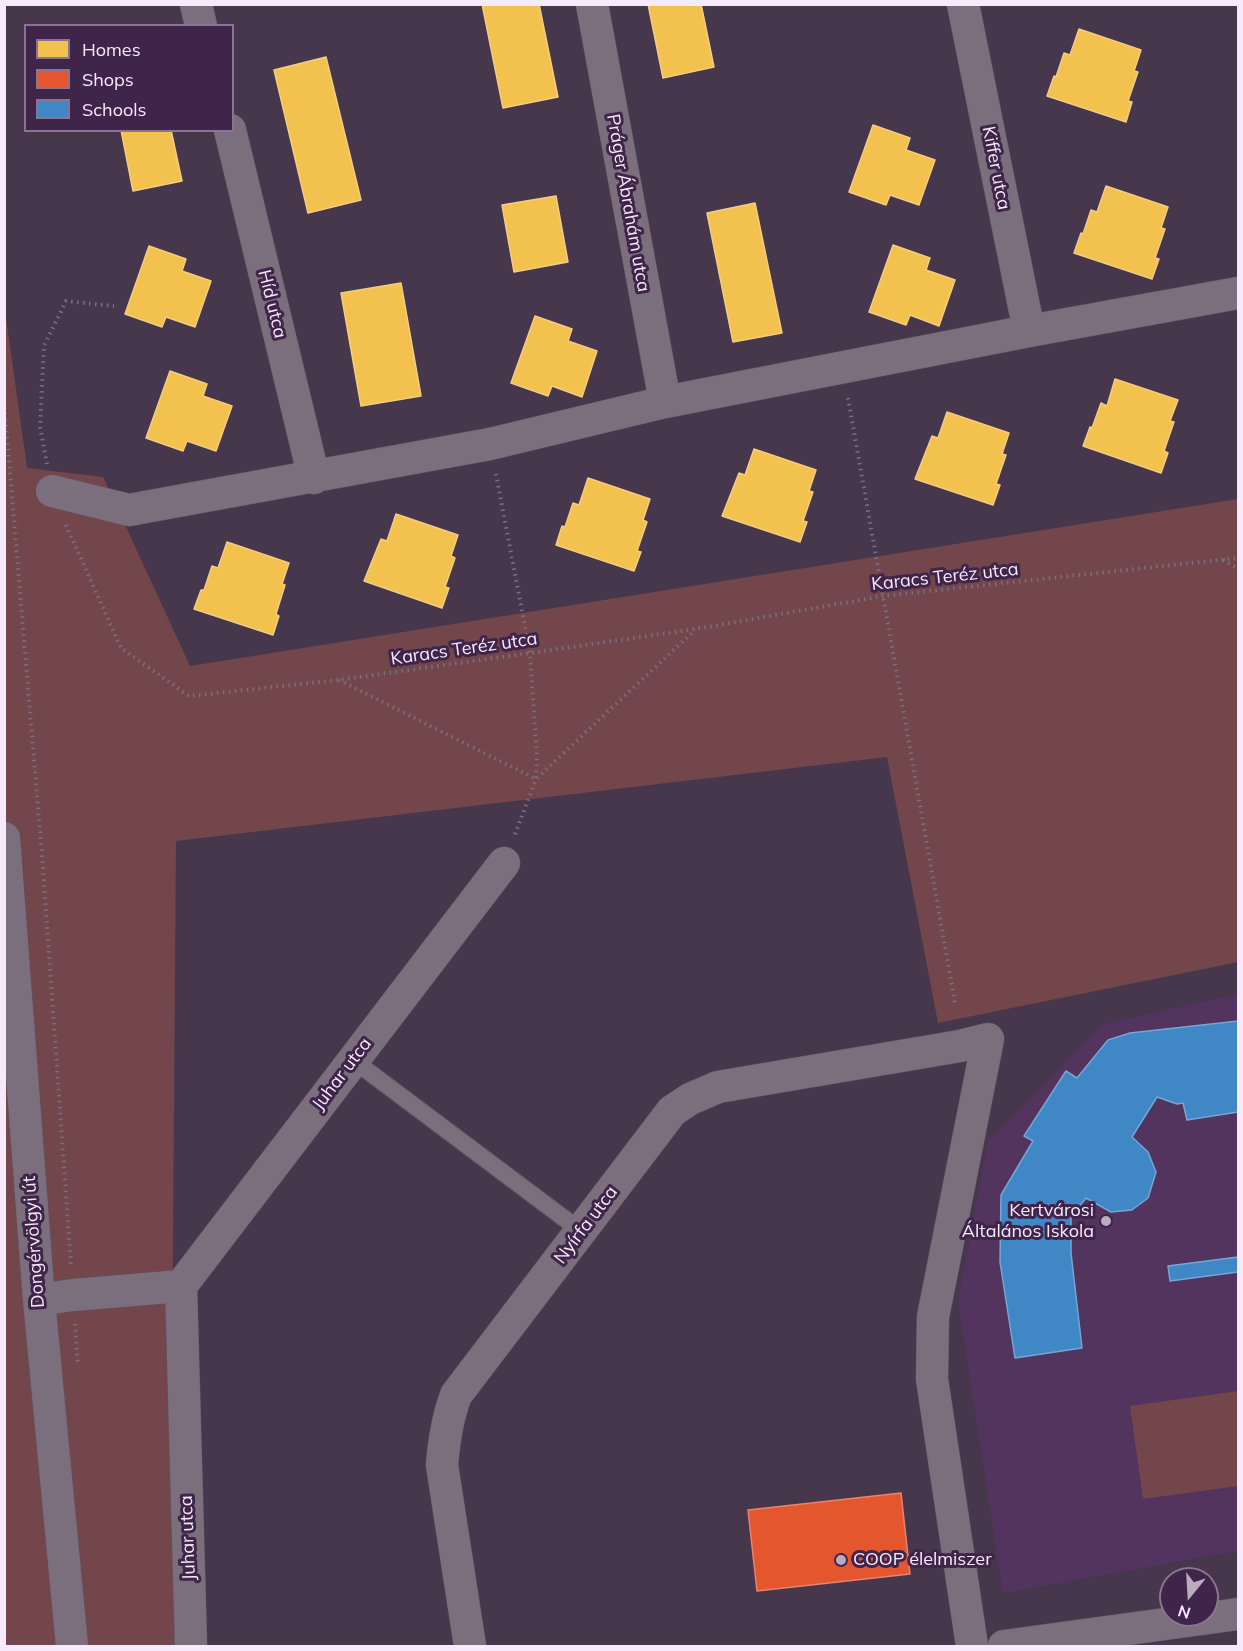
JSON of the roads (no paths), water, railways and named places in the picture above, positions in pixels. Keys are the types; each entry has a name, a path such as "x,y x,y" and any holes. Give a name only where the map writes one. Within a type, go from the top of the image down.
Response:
{"street":[{"path":"195,4 200,24"},
{"name":"Práger Ábrahám utca","path":"592,4 665,402"},
{"name":"Kiffer utca","path":"963,4 1029,331"},
{"name":"Híd utca","path":"230,132 314,478"},
{"path":"52,491 129,510 490,444 665,402 1029,331 1239,293"},
{"name":"Dongérvölgyi út","path":"4,837 39,1300 72,1647"},
{"name":"Juhar utca","path":"191,1647 181,1286 504,863"},
{"name":"Nyírfa utca","path":"470,1647 442,1465 447,1419 456,1395 672,1111 690,1099 718,1087 960,1046 988,1039 933,1317 932,1378 972,1647"},
{"path":"39,1300 73,1294 181,1286"},
{"path":"1004,1647 1239,1614"}],"lane":[{"path":"353,1060 581,1231"}],"place":[{"name":"Kertvárosi Általános Iskola","path":"1106,1221"},
{"name":"COOP élelmiszer","path":"841,1560"}]}
